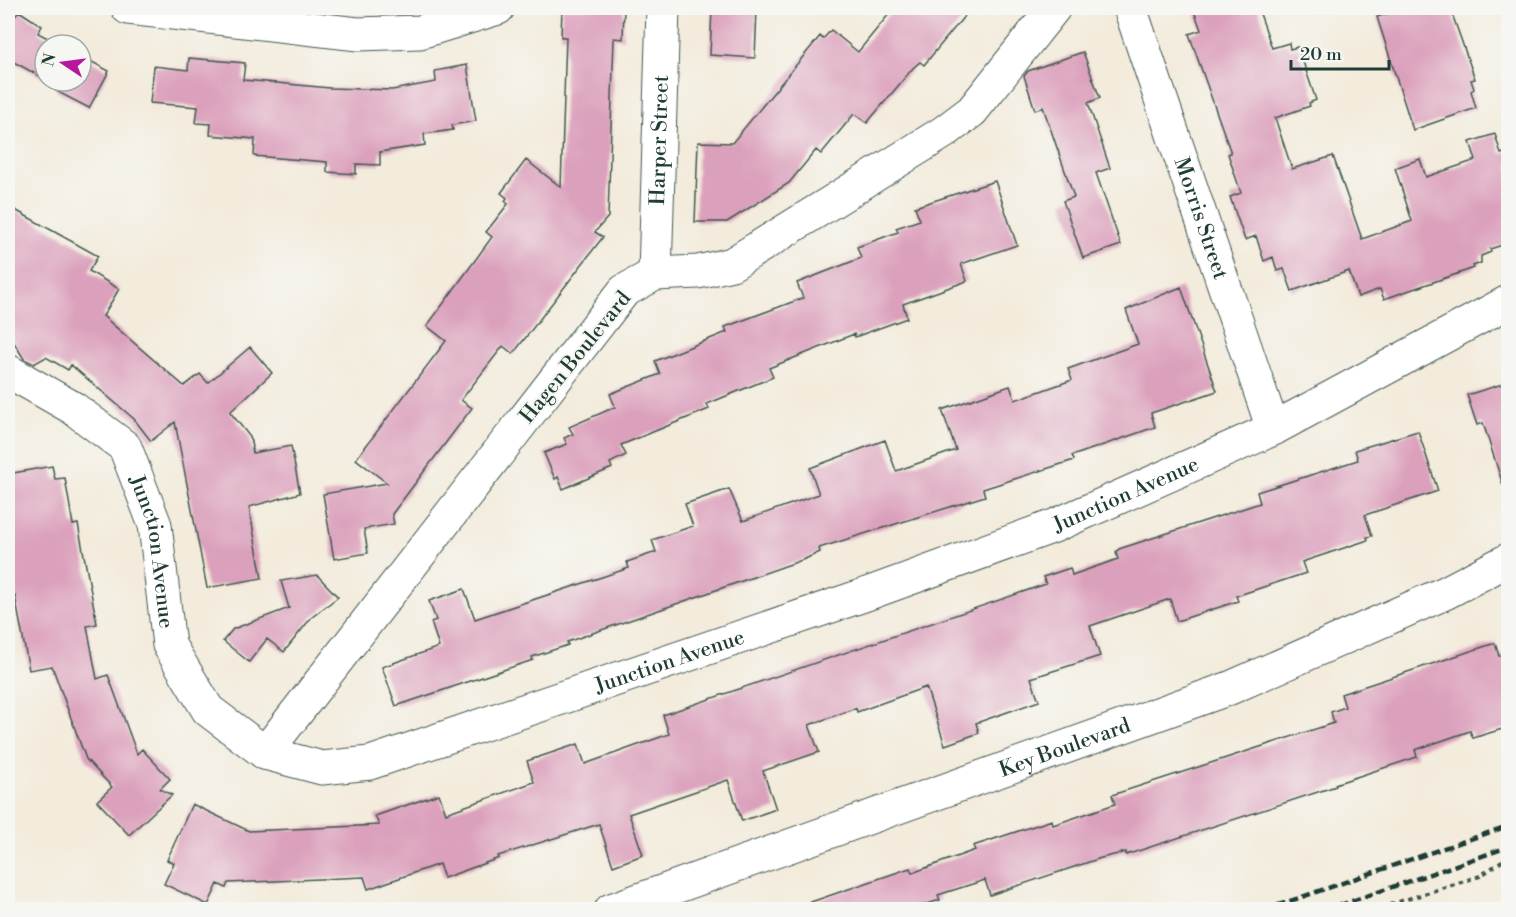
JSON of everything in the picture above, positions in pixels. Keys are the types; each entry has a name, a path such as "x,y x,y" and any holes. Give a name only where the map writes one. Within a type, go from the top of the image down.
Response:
{"street":[{"path":"129,8 358,34 420,32 498,8"},
{"name":"Harper Street","path":"655,274 663,8"},
{"name":"Hagen Boulevard","path":"265,753 624,291 655,274 698,272 732,264 944,132 972,111 1054,8"},
{"name":"Morris Street","path":"1130,8 1273,429"},
{"name":"Junction Avenue","path":"8,371 74,408 125,447 156,525 169,645 208,710 265,753 322,768 370,763 864,595 1054,526 1273,429 1509,302"},
{"name":"Key Boulevard","path":"611,909 1230,688 1445,593 1509,560"}],"path":[{"path":"1373,909 1480,876 1509,857"}],"building":[{"path":"562,8 624,8 623,39 614,38 608,217 595,232 603,237 513,354 503,346 461,400 472,408 392,514 394,524 364,529 368,553 334,559 323,494 387,483 356,459 446,341 427,326 492,237 486,232 508,204 505,201 507,198 501,193 526,160 561,187 566,37 561,37"},
{"path":"712,8 757,8 755,58 710,55"},
{"path":"894,8 971,8 924,65 920,62 913,68 867,123 854,114 821,154 816,150 789,183 727,222 695,222 698,142 732,143 820,36 823,39 831,30 858,52"},
{"path":"1193,8 1258,8 1272,48 1289,43 1290,49 1298,47 1316,100 1309,103 1310,106 1275,118 1292,169 1333,156 1362,239 1412,221 1395,168 1420,159 1426,177 1476,160 1470,142 1495,134 1501,154 1509,151 1509,243 1490,249 1491,252 1481,256 1481,263 1473,266 1474,268 1384,299 1380,289 1358,297 1349,271 1292,291 1284,269 1277,271 1273,257 1264,261 1256,236 1245,240 1230,197 1241,193 1228,154 1231,153 1189,34 1201,30"},
{"path":"1405,8 1450,8 1475,79 1471,80 1474,89 1471,91 1476,108 1413,130 1377,17"},
{"path":"19,11 42,26 38,33 33,33 33,73 8,59 8,26"},
{"path":"1083,52 1100,98 1088,103 1110,168 1096,173 1121,245 1083,258 1063,201 1074,197 1043,107 1035,110 1024,76 1028,71"},
{"path":"189,58 245,63 243,80 330,88 392,90 436,82 435,71 467,65 476,121 452,125 453,130 424,134 425,145 380,152 380,165 356,164 356,174 327,172 327,162 254,156 255,139 210,135 211,124 196,123 198,107 150,103 154,66 188,70"},
{"path":"93,62 109,71 89,108 60,93 93,93"},
{"path":"995,181 1017,245 961,264 967,281 903,304 907,318 855,337 854,334 769,368 773,377 707,404 709,409 621,445 626,455 610,463 612,468 563,489 558,477 555,479 544,453 567,444 564,438 573,434 569,427 615,407 610,394 660,374 655,361 727,332 725,327 803,298 797,283 861,258 857,247 898,232 896,228 920,220 915,207"},
{"path":"8,206 98,256 89,271 119,289 103,316 184,386 200,374 208,383 250,347 272,373 230,412 250,437 253,453 291,446 300,493 249,507 262,578 207,588 175,422 151,441 134,419 71,365 68,370 46,357 34,364 24,359 8,333"},
{"path":"1181,287 1217,391 1151,413 1155,427 1072,456 1074,460 983,489 985,496 819,548 820,552 805,559 567,642 568,645 532,657 533,660 396,706 382,667 439,647 431,622 436,620 429,601 464,589 475,619 629,568 627,562 656,552 652,540 693,526 685,504 729,489 743,521 819,494 810,468 885,440 896,471 956,450 942,410 1010,386 1015,400 1072,380 1068,369 1138,344 1126,310"},
{"path":"1509,382 1509,484 1503,485 1483,423 1477,425 1467,395"},
{"path":"1418,431 1438,491 1365,515 1372,536 1367,537 1368,540 1302,562 1306,573 1236,596 1238,601 1177,621 1170,599 1090,626 1100,656 1031,678 1039,701 976,723 979,733 945,745 926,687 857,712 856,708 809,725 819,752 763,771 776,809 742,821 728,780 629,814 643,855 613,866 599,824 498,856 499,858 444,878 439,864 368,889 364,877 228,883 226,888 218,884 208,905 164,884 174,863 167,860 192,804 249,831 379,825 375,816 439,794 446,813 534,782 527,761 578,744 585,764 669,734 663,715 1046,584 1043,577 1070,568 1072,575 1118,559 1116,552 1119,549 1260,503 1257,492 1358,460 1355,450"},
{"path":"52,466 55,479 65,478 73,525 78,524 97,624 87,626 97,679 108,675 137,754 142,749 170,779 160,789 172,795 129,835 97,801 112,787 86,759 52,666 29,670 15,596 12,597 8,570 8,474"},
{"path":"317,575 338,597 311,618 284,652 267,639 249,662 223,641 233,629 289,608 281,581"},
{"path":"1495,643 1499,656 1509,653 1509,727 1473,738 1470,731 1415,750 1417,757 1335,784 1336,786 1126,855 1126,852 1101,858 990,895 985,880 938,895 940,900 911,909 803,909 802,905 910,868 912,873 975,850 973,846 1052,820 1053,825 1115,804 1112,795 1334,723 1331,712 1345,707 1341,694"}],"railway":[{"path":"1264,910 1508,826"},
{"path":"1326,910 1508,847"}]}
